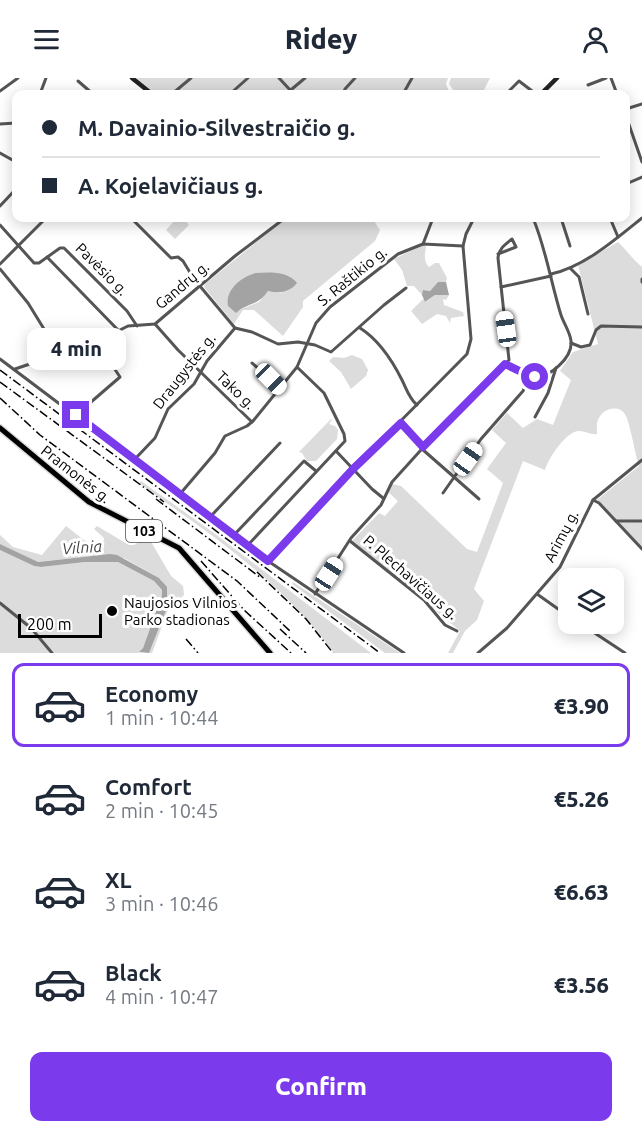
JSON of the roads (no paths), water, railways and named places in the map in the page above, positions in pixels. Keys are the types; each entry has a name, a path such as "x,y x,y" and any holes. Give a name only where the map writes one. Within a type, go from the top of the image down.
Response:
{"main road":[{"path":"132,78 147,90"},
{"path":"545,90 557,78"},
{"name":"Pramonės g.","path":"0,428 89,502 179,548 270,653"}],"street":[{"path":"0,91 18,78"},
{"path":"177,90 191,78"},
{"path":"234,90 248,78"},
{"path":"279,78 290,90"},
{"path":"292,90 305,78"},
{"path":"345,90 355,78"},
{"path":"588,85 606,78"},
{"path":"78,81 88,90"},
{"path":"510,90 519,81 531,90"},
{"path":"630,128 642,162"},
{"path":"636,145 642,142"},
{"path":"0,206 12,193"},
{"path":"501,287 570,268 608,245 642,218"},
{"path":"0,264 42,222"},
{"path":"135,222 171,258 178,257 182,260 235,328 252,332 278,344 298,342 331,352 406,288"},
{"name":"Gandrų g.","path":"15,369 104,339 128,326 155,324 235,256 280,222"},
{"path":"423,244 431,222"},
{"path":"268,561 353,469 464,357 470,347 471,339 463,246 472,222"},
{"path":"505,364 530,376 540,376 556,368 566,357 571,343 534,222"},
{"path":"562,222 570,246"},
{"path":"612,222 618,237"},
{"path":"0,225 18,246"},
{"path":"315,594 350,541 381,506 392,482 505,364 509,357 498,254 512,239 516,247 498,254"},
{"name":"S. Raštikio g.","path":"252,422 297,367 316,323 330,307 398,254 423,244 463,246"},
{"name":"Pavėsio g.","path":"18,246 34,263 39,263 60,248 64,248 127,311 137,326"},
{"path":"47,258 118,330"},
{"path":"570,268 579,277 588,314"},
{"path":"0,269 44,329 53,356"},
{"name":"Tako g.","path":"155,324 166,338 252,422"},
{"path":"571,343 581,347 590,345 596,330 601,326 642,327"},
{"name":"Draugystės g.","path":"134,460 155,438 168,409 185,393 201,373 207,361 235,328"},
{"path":"360,328 378,343 410,398 417,405"},
{"path":"76,415 120,376 102,350 104,339"},
{"path":"0,358 268,561 404,653"},
{"path":"252,363 280,389"},
{"path":"248,545 345,441 328,399 318,386 297,367"},
{"path":"535,417 548,393 556,368"},
{"path":"443,493 481,439 523,391 530,376"},
{"path":"180,494 215,453 225,436 252,422"},
{"path":"401,423 423,448 479,499"},
{"path":"211,517 280,443"},
{"path":"336,451 384,499"},
{"name":"Arimų g.","path":"478,653 507,628 564,561 593,500 642,460"},
{"path":"234,534 304,461 316,471"},
{"path":"593,500 599,503 642,549"},
{"path":"615,521 642,520"},
{"name":"P. Plechavičiaus g.","path":"350,541 423,600 444,625 458,632"},
{"path":"537,594 558,609"},
{"path":"0,603 31,628 52,653"},
{"path":"596,634 625,653"}],"railway":[{"path":"0,370 380,653"},
{"path":"0,382 164,502"},
{"path":"0,398 40,435 237,581 290,631"},
{"path":"156,499 261,578"},
{"path":"201,561 244,610 291,653"},
{"path":"257,572 306,619 333,653"},
{"path":"280,629 306,653"},
{"path":"186,639 198,653"}],"place":[{"name":"Naujosios Vilnios Parko stadionas","path":"112,611"}],"water label":[{"name":"Vilnia","path":"82,547"}]}
